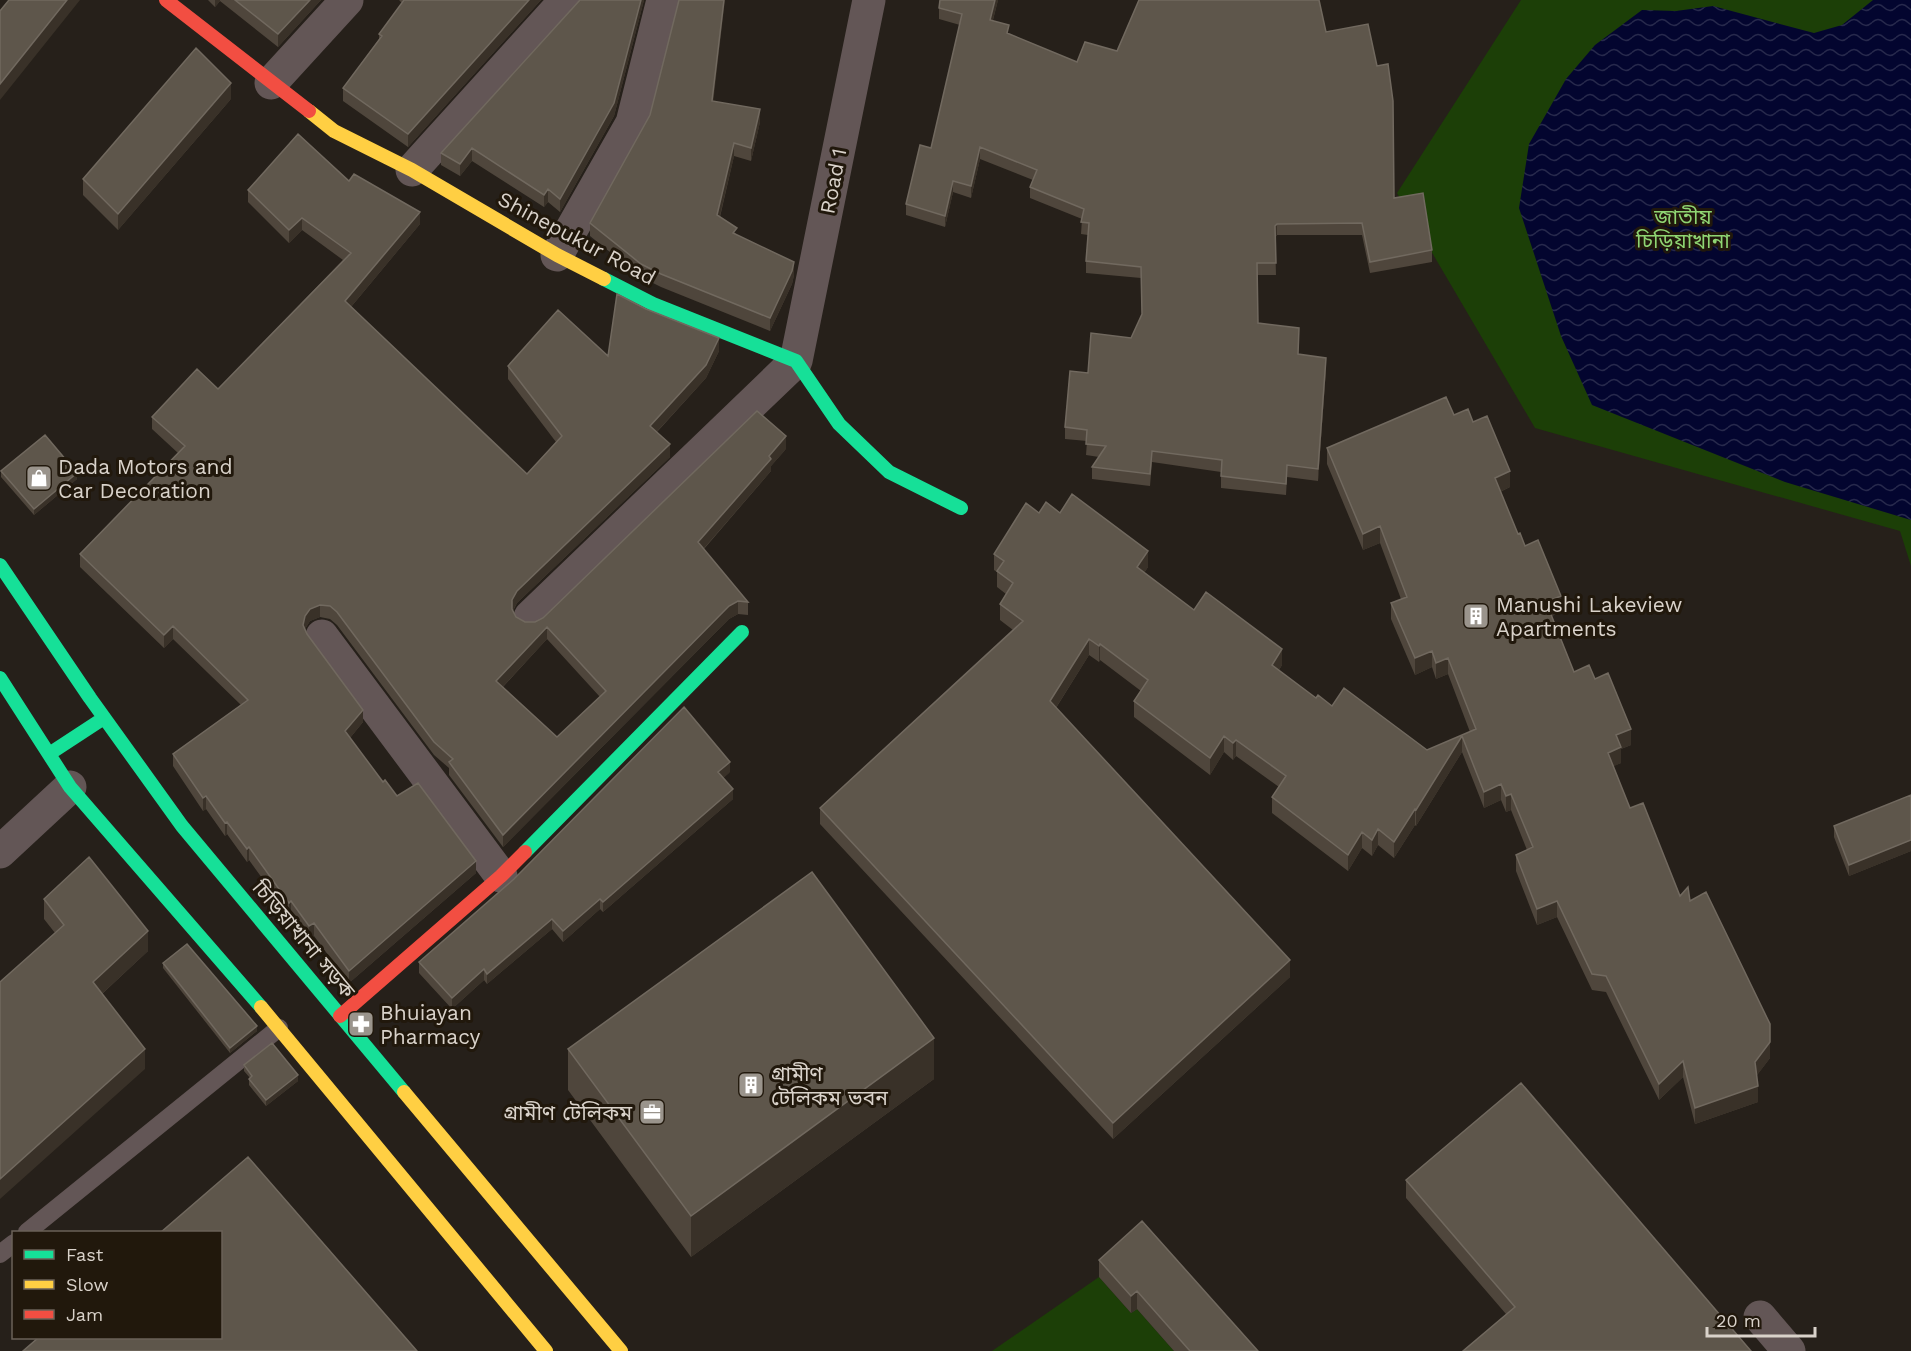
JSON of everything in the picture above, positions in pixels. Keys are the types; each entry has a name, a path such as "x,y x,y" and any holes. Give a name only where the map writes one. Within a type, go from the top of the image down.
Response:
{"main road":[{"name":"Shinepukur Road","path":"166,0 334,131 412,170 557,255 653,304 796,362"},
{"path":"796,362 839,424 888,472 961,507"},
{"name":"চিড়িয়াখানা সড়ক","path":"0,564 104,718 182,826 621,1351"},
{"path":"340,1016 501,876 742,632"},
{"path":"0,678 70,787 279,1028 546,1351"},
{"path":"49,754 104,718"}],"street":[{"path":"271,83 347,0"},
{"path":"412,170 566,0"},
{"path":"557,255 632,123 663,0"},
{"name":"Road 1","path":"796,362 869,0"},
{"path":"530,617 796,362"},
{"path":"322,636 501,876"},
{"path":"0,852 70,787"},
{"path":"1760,1317 1790,1351"}],"lane":[{"path":"29,1231 279,1028"},
{"path":"0,1254 12,1245"}],"green space":[{"name":"জাতীয় চিড়িয়াখানা","path":"1521,0 1911,0 1911,566 1900,531 1535,428 1397,193"},
{"path":"1099,1277 1131,1313 1137,1309 1174,1351 992,1351"}],"water":[{"name":"জাতীয় চিড়িয়াখানা","path":"1873,0 1911,0 1911,520 1785,482 1592,405 1561,336 1519,208 1529,144 1566,79 1595,45 1642,10 1676,11 1713,6 1814,33 1842,25"}],"building":[{"path":"9,0 67,0 0,84 0,11"},
{"path":"235,0 310,0 278,34"},
{"path":"404,0 529,0 408,134 343,88 382,36 379,34"},
{"path":"580,0 641,0 614,103 560,199 548,189 544,195 472,148 460,164 441,153"},
{"path":"679,0 724,0 712,101 760,109 751,148 734,143 717,215 737,228 733,233 794,262 770,318 641,264 590,223 650,115"},
{"path":"940,0 995,0 990,20 1009,25 1007,33 1077,62 1085,42 1117,51 1139,0 1319,0 1326,32 1368,24 1377,66 1388,64 1393,101 1394,198 1423,193 1432,250 1370,262 1362,223 1277,224 1275,226 1276,263 1257,263 1258,323 1299,328 1298,354 1326,358 1318,469 1287,465 1286,484 1221,476 1222,460 1152,451 1150,474 1092,467 1106,446 1086,444 1087,430 1065,427 1070,371 1088,373 1091,333 1131,338 1142,314 1141,267 1086,261 1089,223 1081,222 1084,209 1030,187 1037,170 980,147 971,186 953,181 945,216 906,204 920,145 931,148 962,14 939,8"},
{"path":"196,48 231,83 118,214 83,179"},
{"path":"298,134 349,181 354,174 420,212 345,301 527,474 562,436 508,366 558,310 608,356 617,294 646,309 719,338 706,365 650,426 670,444 517,591 512,600 512,609 516,617 525,622 535,622 543,618 757,411 786,436 769,456 771,459 698,542 748,602 738,601 729,606 503,835 449,762 453,759 434,742 337,612 330,606 320,605 310,609 303,625 307,634 363,710 345,731 383,782 385,780 397,796 418,783 476,861 349,971 314,923 309,926 291,901 289,903 249,847 247,849 227,822 225,823 206,796 203,798 173,754 248,700 173,626 164,635 80,554 185,446 152,417 197,369 218,389 351,253 302,218 289,230 248,190","holes":["547,627 606,691 557,737 496,681"]},
{"path":"1446,397 1454,415 1468,409 1473,422 1487,416 1510,471 1495,478 1525,546 1538,540 1561,596 1546,602 1574,672 1589,665 1595,679 1608,673 1631,729 1616,735 1621,747 1608,753 1630,808 1643,803 1680,896 1688,887 1690,901 1706,892 1770,1024 1770,1042 1755,1062 1758,1086 1695,1108 1683,1061 1659,1084 1606,976 1592,974 1557,901 1537,909 1516,855 1533,847 1511,794 1506,796 1501,784 1484,792 1462,736 1394,842 1378,829 1372,840 1362,832 1348,855 1272,797 1286,776 1236,740 1233,743 1224,736 1210,758 1134,701 1148,680 1100,644 1099,646 1089,639 1050,701 1290,960 1113,1123 820,808 1023,621 1000,604 1013,583 997,571 1004,561 994,554 1026,503 1039,513 1046,502 1060,513 1072,494 1148,551 1137,567 1194,610 1206,592 1282,649 1272,665 1316,698 1318,695 1332,706 1344,688 1427,750 1476,729 1448,658 1436,663 1432,651 1415,658 1391,603 1407,597 1380,526 1363,534 1327,448"},
{"name":"Dada Motors and Car Decoration","path":"45,435 77,473 34,509 1,471"},
{"path":"684,707 730,762 718,772 733,789 603,902 600,899 563,931 552,919 487,974 484,969 452,998 419,962 514,879"},
{"path":"1911,795 1911,840 1849,865 1834,826"},
{"path":"89,857 148,931 93,982 145,1049 0,1179 0,982 64,925 44,899"},
{"name":"গ্রামীণ টেলিকম ভবন","path":"812,872 934,1038 691,1216 568,1049"},
{"path":"187,944 257,1026 230,1048 163,963"},
{"path":"272,1043 298,1075 266,1100 249,1079 252,1076 244,1065"},
{"path":"1521,1083 1751,1351 1463,1351 1515,1307 1406,1180"},
{"path":"248,1157 417,1351 23,1351 37,1339 222,1339 222,1231 162,1231"},
{"path":"1142,1221 1258,1351 1190,1351 1137,1291 1131,1296 1099,1260"}],"traffic: fast":[{"path":"604,279 653,304 796,361 839,424 889,472 961,508"},
{"path":"0,565 90,698 182,826 404,1092"},
{"path":"525,852 742,632"},
{"path":"0,678 70,787 261,1007"},
{"path":"49,754 104,718"}],"traffic: slow":[{"path":"309,111 334,131 412,170 557,255 604,279"},
{"path":"261,1007 546,1351"},
{"path":"404,1092 621,1351"}],"traffic: jam":[{"path":"166,0 309,111"},
{"path":"340,1016 501,876 525,852"}],"place":[{"name":"Dada Motors and Car Decoration","path":"39,478"},
{"name":"Manushi Lakeview Apartments","path":"1476,616"},
{"name":"Bhuiayan Pharmacy","path":"361,1024"},
{"name":"গ্রামীণ টেলিকম ভবন","path":"751,1085"},
{"name":"গ্রামীণ টেলিকম","path":"652,1112"}]}
